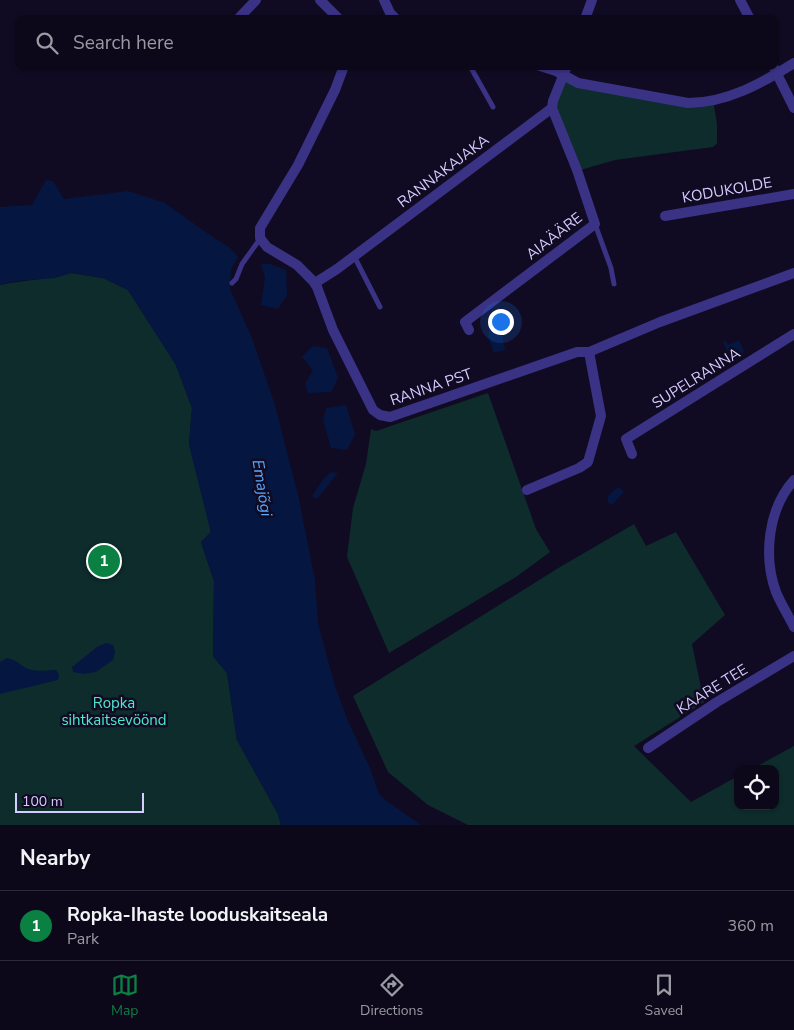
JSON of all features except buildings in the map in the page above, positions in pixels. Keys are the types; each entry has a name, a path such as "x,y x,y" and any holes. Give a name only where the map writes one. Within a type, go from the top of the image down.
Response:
{"street":[{"path":"242,15 256,0"},
{"path":"320,0 335,15"},
{"path":"384,0 390,15"},
{"path":"586,15 592,0"},
{"path":"740,0 748,15"},
{"path":"779,69 794,63"},
{"path":"260,238 260,228 298,165 335,90 342,70"},
{"path":"552,108 553,100 565,70 578,83 688,103 700,103 740,92 775,70 794,108"},
{"name":"AIAÄÄRE","path":"469,330 465,322 595,224 577,170 552,108"},
{"name":"RANNAKAJAKA","path":"315,283 552,108"},
{"name":"KODUKOLDE","path":"665,216 794,194"},
{"name":"RANNA PST","path":"260,238 267,247 297,265 315,283 333,330 373,410 380,415 390,417 577,352 588,352 660,322 794,272"},
{"name":"SUPELRANNA","path":"632,454 626,439 794,334"},
{"path":"527,490 579,468 588,462 601,416 588,352"},
{"path":"794,480 776,510 769,551 771,573 776,591 794,627"},
{"name":"KAARE TEE","path":"648,748 717,702 794,656"}],"lane":[{"path":"472,70 493,107"},
{"path":"595,224 611,268 614,284"},
{"path":"232,283 236,279 242,264 260,238"},
{"path":"354,256 380,307"}],"green space":[{"path":"561,79 641,98 713,100 717,124 717,143 713,147 615,160 577,171 552,107"},
{"name":"Ropka sihtkaitsevöönd","path":"71,273 103,278 128,290 176,365 192,408 189,444 211,532 201,542 214,581 213,656 227,673 237,740 278,814 281,825 0,825 0,285"},
{"path":"488,393 536,529 550,552 516,577 389,653 347,557 353,508 366,464 371,429 376,431"},
{"path":"634,524 646,546 676,532 725,615 692,644 704,702 634,746 691,802 734,778 734,810 779,810 779,765 759,765 794,746 794,825 468,825 428,805 388,772 353,696 560,567"}],"water":[{"name":"Emajõgi","path":"46,180 53,181 64,199 128,191 165,203 230,248 238,257 231,269 230,289 252,338 275,405 299,499 315,580 318,623 335,686 379,794 421,825 281,825 278,814 237,740 227,673 213,656 214,581 201,542 211,532 189,444 192,408 176,365 128,290 103,278 71,273 55,278 16,281 0,285 0,207 32,205"},
{"path":"261,264 270,264 286,270 287,295 278,309 261,305 265,277"},
{"path":"501,328 505,350 494,353 488,336 489,330"},
{"path":"724,339 728,345 739,340 744,351 742,356 736,360 731,358 724,344"},
{"path":"313,346 327,348 338,378 331,392 308,393 305,384 313,370 302,357"},
{"path":"346,405 355,434 347,450 331,448 323,419 326,408"},
{"path":"331,472 338,473 317,499 312,496 322,481"},
{"path":"618,487 623,490 623,493 613,504 608,503 608,496"},
{"path":"106,643 113,645 115,652 113,660 96,672 84,674 73,672 72,667 97,647"},
{"path":"7,658 32,670 56,670 59,674 58,680 0,694 0,662"}],"place":[{"name":"Ropka-Ihaste looduskaitseala","path":"104,561"}]}
